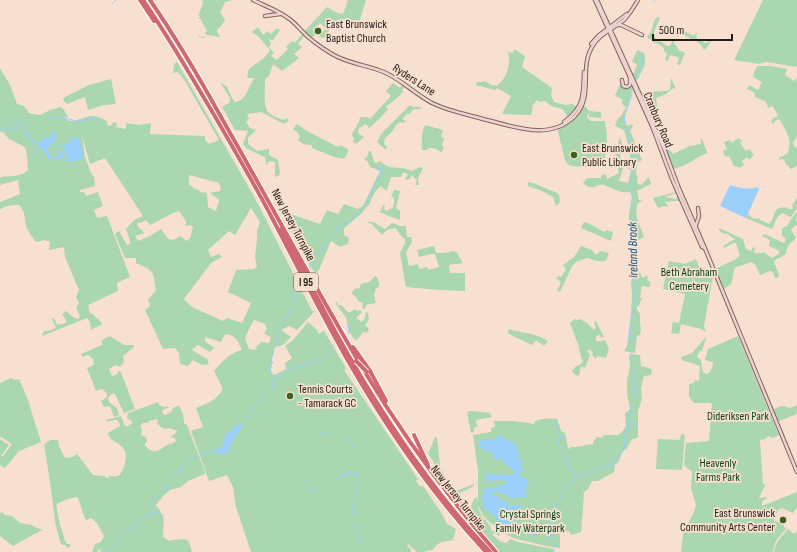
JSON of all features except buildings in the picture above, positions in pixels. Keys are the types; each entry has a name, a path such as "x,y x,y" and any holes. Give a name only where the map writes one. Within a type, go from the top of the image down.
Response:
{"highway":[{"name":"New Jersey Turnpike","path":"140,0 169,44 251,186 334,341 366,396 424,482 452,518 482,552"},
{"name":"New Jersey Turnpike","path":"143,0 178,53 257,190 333,333 365,389 388,426 419,470 454,515 486,552"},
{"name":"New Jersey Turnpike","path":"147,0 179,50 237,149 350,357 387,418 437,489 490,552"},
{"name":"New Jersey Turnpike","path":"150,0 188,58 269,200 312,285 387,408 419,455 472,525 496,552"},
{"path":"312,285 370,371 386,401 367,372 351,354 312,285"},
{"path":"414,435 434,474"},
{"path":"437,484 476,536"}],"main road":[{"name":"Ryders Lane","path":"253,0 289,18 304,33 332,54 394,76 420,96 444,109 521,129 538,131 565,124 576,115 582,106 585,93 587,59 590,49 603,34 626,15 637,0"},
{"name":"Cranbury Road","path":"596,0 665,151 676,182 797,472"},
{"name":"Ryders Lane","path":"557,127 573,115 580,104 584,92 585,58 594,40 624,20 637,0"},
{"path":"265,16 282,14"},
{"path":"616,25 621,25 642,35"},
{"name":"Cranbury Road","path":"609,29 687,213 702,247 704,248"},
{"path":"603,34 607,33 611,35"},
{"path":"625,61 628,63 630,62"},
{"path":"622,80 623,86 628,87 630,84 630,77"},
{"path":"696,227 699,214 698,208"}],"green space":[{"path":"202,0 232,0 225,2 220,11 225,21 217,30 220,37 206,35 206,33 205,35 206,30 206,32 207,31 200,18 198,18 200,17 198,14 203,3"},
{"path":"348,0 366,0 357,30 343,19 327,32 329,35 327,39 319,36 326,28 320,23 313,29 316,31 316,34 312,38 304,32 327,7 342,14"},
{"path":"763,0 797,0 797,67 766,62 759,64 734,60"},
{"path":"658,17 660,18 654,33 656,39 667,46 670,46 674,40 674,44 679,51 685,53 680,65 677,64 679,59 678,57 670,55 668,61 665,60 667,55 666,52 664,52 664,48 647,38 651,32 655,19"},
{"path":"672,26 680,31 684,31 694,36 696,32 696,38 704,43 707,43 710,39 712,40 705,50 696,41 681,34 676,35 669,29"},
{"path":"258,27 263,35 267,31 271,34 277,28 280,30 273,40 269,39 271,44 269,47 274,53 271,56 277,60 288,49 286,47 292,41 295,43 302,34 304,36 298,44 302,47 294,54 299,58 282,71 273,64 269,76 265,79 266,109 273,116 283,120 288,118 288,121 284,124 261,112 247,114 249,119 246,122 250,128 256,130 248,138 248,144 257,151 269,149 269,155 278,160 280,175 275,177 275,162 269,161 266,165 266,158 246,148 243,144 248,131 235,130 222,107 230,102 230,98 220,82 227,87 235,102 239,101 245,96 255,78 248,78 247,76 249,69 265,57 270,50 258,36 252,32"},
{"path":"514,49 525,56 522,67 552,88 551,95 554,102 565,105 572,104 576,106 568,117 562,109 551,106 545,101 540,102 537,100 533,105 531,115 502,114 511,96 497,88 495,90 476,85 477,82 484,81 497,86 506,75 509,62 508,52 513,53"},
{"path":"637,50 644,53 645,62 639,78 635,81 632,74 634,73 637,64 632,62"},
{"path":"177,62 256,200 255,201 257,202 312,311 315,311 297,330 289,326 281,330 291,337 283,345 274,347 271,360 273,363 271,364 270,369 271,373 274,375 286,369 285,363 292,358 285,346 293,340 308,322 317,330 318,334 324,331 346,368 344,370 418,479 416,481 419,486 423,486 447,524 456,529 453,540 441,542 433,550 425,552 417,552 408,544 407,548 409,547 411,552 251,552 236,507 233,487 227,475 209,481 191,431 203,427 196,408 215,399 223,389 214,371 230,355 242,350 238,341 232,336 225,334 221,342 205,337 205,341 214,348 210,352 198,345 192,350 207,359 209,364 202,365 193,360 188,366 180,364 179,353 175,348 163,349 145,310 150,306 148,300 156,290 152,272 136,263 136,258 125,258 115,234 119,231 127,245 130,244 126,229 134,220 143,216 105,158 90,164 82,136 85,157 94,177 95,186 80,190 80,192 84,192 86,196 98,192 103,206 94,210 97,218 107,216 130,277 117,283 118,291 88,305 90,313 93,314 102,324 91,330 90,322 87,318 42,336 44,331 56,328 52,319 54,318 57,325 66,323 66,320 62,314 66,311 73,317 78,319 80,317 76,307 79,303 76,297 79,290 65,257 64,247 49,250 50,242 45,240 36,242 26,226 24,212 19,205 6,206 0,210 0,202 20,194 18,180 0,185 0,177 22,174 28,170 25,147 9,139 3,132 0,132 0,68 10,85 17,104 24,106 29,113 40,115 61,107 68,117 62,117 70,121 96,116 107,121 107,125 111,126 113,122 117,123 116,127 126,129 126,123 139,125 151,123 150,134 205,136 205,140 209,144 219,140 185,81 178,72 173,73 174,64","holes":["189,175 219,183 221,188 220,191 210,193 219,200 216,211 208,207 207,193 200,192 189,184","251,208 260,222 257,230 255,255 257,266 254,269 236,270 228,292 251,303 242,323 227,318 223,321 192,307 184,299 211,263 222,257 219,254 211,257 208,250 229,231 235,235","179,211 186,221 186,226 191,225 193,228 190,238 187,241 180,236 174,240 168,239 161,229 138,241 135,236 145,233 139,228 137,224 139,222 141,223 146,220 150,225","254,320 265,324 267,329 264,334 271,337 269,343 261,342 255,348 259,350 249,349 245,338"]},
{"path":"757,66 771,66 787,69 785,75 794,81 797,78 797,135 793,144 796,148 797,147 797,166 791,169 783,159 779,160 779,158 787,154 790,142 779,119 773,124 771,122 774,117 777,117 778,115 773,106 768,108 766,102 755,97 754,92 747,89 749,85 758,90 762,82 753,77"},
{"path":"671,78 676,89 673,88 666,94 656,98 658,112 651,116 650,97 644,95 643,92 667,91 670,89"},
{"path":"111,79 116,104 104,105 88,110 85,97 67,104 64,101 63,98 89,85"},
{"path":"393,83 400,88 403,84 405,86 402,90 403,92 386,107 388,109 386,112 369,128 366,124 359,128 358,133 364,137 356,144 353,142 354,139 352,135 360,117 367,117 370,119 391,96 386,91"},
{"path":"620,84 626,89 631,85 632,89 631,97 626,110 625,120 627,126 633,124 630,131 642,160 637,163 637,183 640,185 649,177 651,184 637,191 639,200 642,202 638,203 636,212 644,237 637,241 638,252 636,272 641,273 641,276 644,278 646,275 648,277 647,280 650,282 650,287 642,286 640,297 642,299 639,306 637,306 637,310 640,314 641,329 640,335 637,336 635,353 624,351 627,346 631,314 631,283 634,272 629,222 632,197 630,192 620,192 605,185 592,188 583,183 587,178 601,178 602,174 606,175 607,179 619,173 618,169 620,166 623,168 619,181 628,183 631,170 624,167 625,165 630,165 630,152 628,150 624,130 615,126 617,120 626,107 622,104 622,99 615,96"},
{"path":"410,105 413,107 420,107 421,109 414,109 402,119 406,121 403,123 400,122 396,125 391,133 385,138 384,144 387,147 386,150 377,142 382,133"},
{"path":"581,106 586,107 589,111 601,112 601,118 589,117 589,112 587,117 590,121 605,121 607,136 606,150 604,162 601,165 578,167 572,166 565,160 557,127 571,119"},
{"path":"297,124 307,131 338,147 340,145 348,149 344,159 334,157 312,148 312,145 304,144 298,140 300,137 293,129"},
{"path":"425,125 443,130 441,137 444,138 442,145 444,148 441,153 434,148 422,150 422,134"},
{"path":"620,136 623,149 621,150 620,162 625,165 616,164 614,162"},
{"path":"738,138 742,141 740,143 746,151 749,149 754,155 749,160 747,157 742,161 744,165 740,168 734,166 729,156 725,157 723,151 727,149 724,142 730,140 732,143"},
{"path":"701,139 707,153 673,169 664,147 670,150 673,154 690,146 701,144"},
{"path":"369,151 371,151 374,162 376,163 381,161 387,166 403,168 411,171 421,167 423,168 418,178 419,185 415,185 417,180 412,175 410,179 405,180 408,174 403,172 401,177 391,177 387,190 381,186 362,213 343,229 344,235 349,238 348,244 340,247 331,241 319,270 315,273 309,264 310,259 290,227 288,220 290,214 320,224 327,210 338,214 344,204 358,209 363,206 380,171 370,167 368,162 364,159 367,157"},
{"path":"528,182 557,193 559,195 560,202 556,206 553,197 528,186"},
{"path":"394,190 400,191 396,208 400,211 400,220 380,212 385,204 384,208 386,211 393,208 394,200 391,195"},
{"path":"677,193 664,197 676,199 678,195 679,201 665,201 668,206 667,207 664,206 658,208 653,198"},
{"path":"797,198 797,210 795,210 790,217 783,213 780,214 772,229 746,218 748,214 752,218 757,218 769,224 772,221 777,209 787,207 788,209 792,209 792,205"},
{"path":"796,212 797,226 795,225 791,230 796,238 788,246 786,254 776,259 774,262 779,275 778,278 775,278 773,272 770,271 760,275 755,264 751,262 735,267 731,284 724,289 715,269 736,259 740,255 736,243 724,248 723,246 735,239 726,233 724,234 719,230 719,228 743,239 746,249 751,251 753,247 755,248 754,253 764,252 772,258 779,254 779,251 769,246 770,240 762,236 764,234 784,243 786,239 782,236 782,228 787,226"},
{"path":"366,222 373,222 385,229 392,223 400,226 406,226 407,237 411,237 412,242 406,252 409,266 418,264 419,269 427,267 428,270 439,267 435,254 419,257 417,250 434,246 436,253 454,251 457,253 463,263 449,265 450,273 465,273 465,291 406,287 400,253 405,243 405,239 395,228 387,230 382,235 372,224"},
{"path":"584,222 604,232 606,230 613,232 611,241 581,228"},
{"path":"581,246 592,250 596,255 601,251 609,253 606,261 597,261 587,258 576,262 572,266 560,292 557,290 561,282 556,278 558,276 561,277 566,269 563,265 574,257"},
{"name":"Beth Abraham Cemetery","path":"696,259 699,267 710,270 713,276 704,326 706,332 701,329 681,324 679,334 671,333 673,322 679,323 685,294 663,289 669,261 685,264"},
{"path":"375,276 379,282 379,287 376,288 374,296 376,303 366,305 365,309 362,308 363,303 358,301 351,293 356,288 359,289 361,284 369,282"},
{"path":"336,302 349,312 354,309 358,311 360,310 362,312 356,318 362,322 365,318 366,312 368,313 369,320 365,325 369,329 367,333 363,332 358,339 355,340 349,332 347,319"},
{"path":"575,319 580,319 587,323 594,330 596,328 594,323 596,321 604,337 601,338 600,335 596,336 596,341 605,340 609,349 606,358 597,356 596,359 589,349 587,352 590,354 586,366 584,368 582,366 578,376 572,371 583,361 570,323"},
{"path":"508,329 534,335 548,341 544,346 536,340 532,345 509,334"},
{"path":"110,336 124,345 134,345 134,347 123,356 124,362 120,367 115,365 109,369 112,376 116,375 120,370 135,409 124,413 115,394 112,394 108,400 117,408 119,415 114,417 110,406 104,407 101,401 107,397 107,393 102,389 96,391 87,368 94,364 93,359 88,355 82,357 81,354 102,345 102,340"},
{"path":"738,336 779,435 773,438 769,436 760,440 763,485 766,483 759,498 768,497 762,502 762,506 797,492 797,507 793,513 782,508 778,510 774,521 782,523 781,524 783,524 786,528 775,542 773,552 681,552 683,535 696,505 691,488 692,472 684,465 686,443 709,441 712,403 694,403 689,397 689,384 694,383 695,380 699,381 700,366 682,360 681,357 692,353 706,337 702,351 700,350 697,357 701,360 703,373 708,374 712,368 713,362 705,360 708,349"},
{"name":"Crystal Springs Family Waterpark","path":"629,354 640,355 641,366 652,369 651,375 644,376 641,388 642,399 638,411 638,436 637,438 632,439 627,448 622,452 619,461 615,465 614,472 598,481 592,481 588,489 583,493 581,532 571,535 569,531 560,530 560,548 513,538 502,532 486,519 478,505 478,471 473,435 491,432 491,428 495,427 494,421 515,421 534,424 535,421 549,418 557,419 561,431 565,433 568,448 570,449 571,447 592,445 597,437 602,438 604,435 618,435 625,428 625,413 630,409 627,394 627,380 630,367"},
{"path":"11,378 14,380 19,379 28,400 41,442 19,451 5,468 0,465 0,439 9,445 1,456 2,457 12,444 1,437 0,438 0,383"},
{"path":"158,402 159,405 170,407 162,411 164,415 171,412 173,408 177,406 179,406 183,414 184,423 187,425 205,474 188,481 181,487 170,490 163,496 156,506 163,517 163,537 169,541 186,539 189,542 192,552 100,552 101,550 99,549 97,552 92,552 95,544 101,542 104,536 97,524 91,518 87,520 85,519 78,498 76,497 62,501 56,505 65,541 71,546 67,548 60,542 55,521 44,444 51,440 58,440 59,446 65,458 73,457 77,454 93,475 104,476 109,479 108,476 118,476 124,468 126,455 124,449 109,437 108,433 120,426 116,420 106,420 121,416 125,426 128,426 132,423 127,418 128,413","holes":["158,420 157,424 162,428 171,428 177,431 169,438 173,437 176,441 154,451 145,446 147,441 146,437 141,435 142,430 140,426 143,423"]},
{"path":"797,405 797,414 779,421 776,419 773,410 781,406 790,408"},
{"path":"467,412 490,413 492,417 476,420 477,427 474,427 474,432 471,433"},
{"path":"681,434 685,435 682,470 656,469 658,439 680,440"},
{"path":"435,437 437,438 440,466 449,484 453,484 454,490 456,491 474,484 474,486 458,494 457,496 466,506 471,507 474,499 477,497 480,512 489,524 492,531 488,535 493,531 497,531 500,533 499,536 494,533 492,535 497,538 496,540 498,539 501,542 506,543 510,539 553,549 554,552 499,552 485,537 436,474 433,461 428,454"},
{"path":"2,512 5,515 12,516 20,523 31,525 42,530 13,546 0,536 0,513"},
{"path":"788,529 794,534 797,531 797,552 774,552 777,542"}],"water":[{"path":"55,131 57,134 55,142 52,142 52,145 47,148 50,155 54,157 48,159 46,153 38,146 36,142 39,143 44,138 53,137 54,136 51,135 51,133"},
{"path":"75,137 79,138 83,154 82,160 65,162 67,153 65,153 64,157 58,160 57,155 62,153 65,149 64,147 61,147"},
{"path":"730,185 744,188 758,187 759,189 746,218 720,206"},
{"path":"240,424 244,425 241,427 232,442 228,453 221,454 213,451 223,446 226,434"},
{"path":"499,435 508,441 515,443 520,456 518,458 523,461 521,465 523,470 520,474 521,477 526,478 529,484 524,494 527,494 529,499 522,497 511,499 508,495 500,494 497,491 491,491 496,497 509,504 507,507 515,504 521,506 521,508 511,511 512,513 515,513 517,517 512,523 514,528 511,531 507,527 502,528 494,515 485,510 482,499 484,489 504,485 506,481 484,481 486,476 489,474 512,475 515,472 501,459 494,459 491,452 478,446 479,441 482,442 481,440 484,439 495,439"}],"waterway":[{"path":"112,4 116,0"},
{"name":"Ireland Brook","path":"636,79 643,63 640,53"},
{"name":"Ireland Brook","path":"630,416 633,406 635,382 634,371 632,369 630,330 634,308 633,240 635,236 632,227 634,221 633,172 635,163 633,149 629,141 624,118 632,94 632,86"},
{"path":"49,118 66,118 75,121"},
{"path":"78,120 85,121 89,118 99,119"},
{"path":"0,131 5,130 14,121 16,121 33,144 41,158"},
{"path":"8,127 14,130 29,122"},
{"path":"22,130 24,129 34,143"},
{"path":"55,142 61,147"},
{"path":"59,146 59,154"},
{"path":"57,155 54,157 55,160 58,160"},
{"path":"383,167 384,169 381,172 379,169 380,168 382,170 383,167"},
{"path":"363,208 381,172"},
{"path":"309,269 317,255 335,233 337,227 349,222 361,211"},
{"path":"274,349 281,327 297,297 296,289 300,285 300,281"},
{"path":"347,319 349,332 347,334"},
{"path":"276,379 294,367 320,360 334,345"},
{"path":"273,391 272,384 276,379 271,373 270,369 271,364 273,363 271,360 274,351"},
{"path":"251,413 253,412 254,407 269,391"},
{"path":"250,418 251,414"},
{"name":"Ireland Brook","path":"554,552 552,534 555,532 553,531 550,515 559,504 561,494 578,476 616,462 624,450 625,438 627,435 626,432 630,416 632,414"},
{"path":"556,419 561,438 558,439 559,446 564,451 564,459 569,461 569,469 571,468 573,472 575,472 575,478"},
{"path":"243,425 247,422"},
{"path":"629,426 636,425"},
{"path":"319,435 320,433 332,435"},
{"path":"344,436 349,440"},
{"path":"351,443 355,448"},
{"path":"200,456 211,451"},
{"path":"107,552 109,548 113,548 117,545 127,531 147,515 152,513 151,501 169,486 170,477 173,473 182,471 184,461 199,456"},
{"path":"335,481 340,477 356,472 355,470"},
{"path":"356,472 356,478"},
{"path":"339,474 345,474"},
{"path":"355,479 355,490"},
{"path":"308,493 311,488 316,487"},
{"path":"356,490 354,509 359,544"},
{"path":"152,513 157,513 164,516"},
{"path":"524,527 524,529 534,535 536,533 536,530 531,526 525,526"}],"place":[{"name":"East Brunswick Baptist Church","path":"318,31"},
{"name":"East Brunswick Public Library","path":"574,155"},
{"name":"Tennis Courts - Tamarack GC","path":"290,396"},
{"name":"East Brunswick Community Arts Center","path":"783,520"}],"park label":[{"name":"Dideriksen Park","path":"738,416"},
{"name":"Heavenly Farms Park","path":"718,470"}]}
